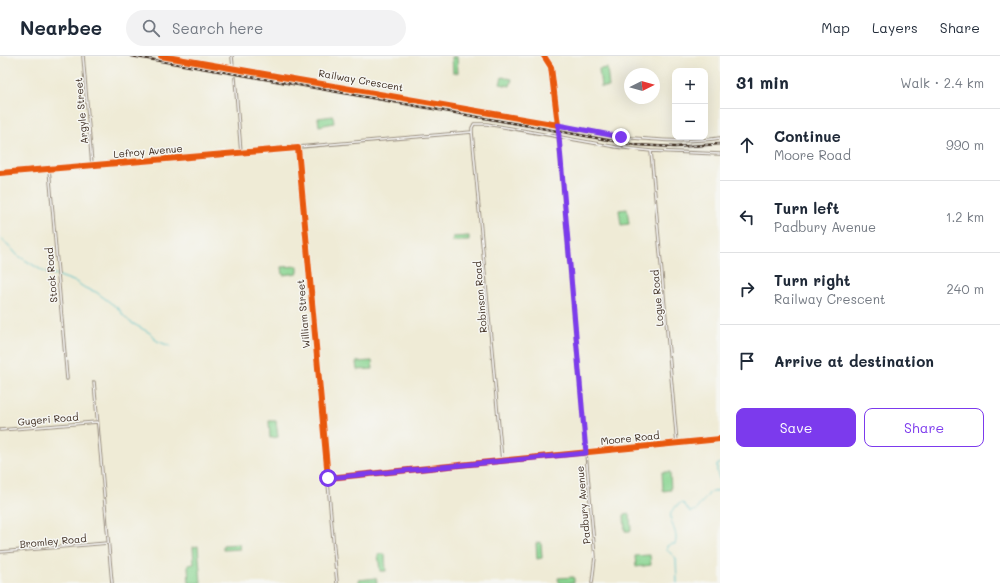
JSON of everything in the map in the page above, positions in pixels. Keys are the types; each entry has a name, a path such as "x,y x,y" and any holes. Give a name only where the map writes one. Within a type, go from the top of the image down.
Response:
{"street":[{"name":"Argyle Street","path":"83,56 92,165"},
{"name":"Railway Crescent","path":"160,56 621,137 666,141 701,141 720,138"},
{"path":"232,56 234,68"},
{"name":"Padbury Avenue","path":"544,56 551,67 558,125 595,557 592,583"},
{"path":"234,78 241,153"},
{"path":"472,132 474,124 479,123 616,147 651,151 720,154"},
{"name":"Lefroy Avenue","path":"0,173 472,132"},
{"name":"Robinson Road","path":"472,132 502,461"},
{"name":"William Street","path":"298,148 337,583"},
{"name":"Logue Road","path":"651,151 677,443"},
{"name":"Stock Road","path":"49,169 67,380"},
{"path":"94,382 112,583"},
{"name":"Gugeri Road","path":"0,430 97,422"},
{"name":"Moore Road","path":"328,478 720,439"},
{"name":"Bromley Road","path":"0,552 108,543"}],"green space":[{"path":"452,57 457,57 458,73 453,73"},
{"path":"607,68 609,87 601,87 599,69"},
{"path":"502,77 512,79 510,86 500,84"},
{"path":"333,116 334,123 319,126 318,118"},
{"path":"627,209 629,224 621,225 619,210"},
{"path":"469,236 469,241 452,241 453,237"},
{"path":"298,266 298,273 283,275 282,267"},
{"path":"372,361 373,369 357,370 356,362"},
{"path":"269,421 276,421 278,437 270,438"},
{"path":"662,472 670,472 671,490 663,491"},
{"path":"630,514 631,531 625,531 624,515"},
{"path":"541,542 542,558 537,559 536,543"},
{"path":"239,544 240,549 223,550 223,545"},
{"path":"198,546 201,583 189,583 188,565 194,564 193,547"},
{"path":"378,554 385,554 386,571 380,571"},
{"path":"650,555 651,565 636,567 635,556"},
{"path":"574,577 574,583 559,583 558,578"},
{"path":"376,578 377,583 359,583 359,580"}],"waterway":[{"path":"0,237 17,255 46,273 54,274 76,282 85,288 96,292 119,309 130,322 150,333 157,341 170,346"},
{"path":"720,463 717,465 717,472 720,481"},
{"path":"677,583 676,558 667,550 667,546 675,544 676,538 671,513 674,508 681,503 684,504 690,512 697,510 699,505 709,493 719,490 720,488"}],"railway":[{"path":"131,56 636,145 675,147 720,144"}],"cycle path":[{"path":"161,56 558,125 551,67 544,56"},
{"path":"0,173 298,148 328,478 720,439"}],"route":[{"path":"328,478 586,453 558,125 621,137"}]}
